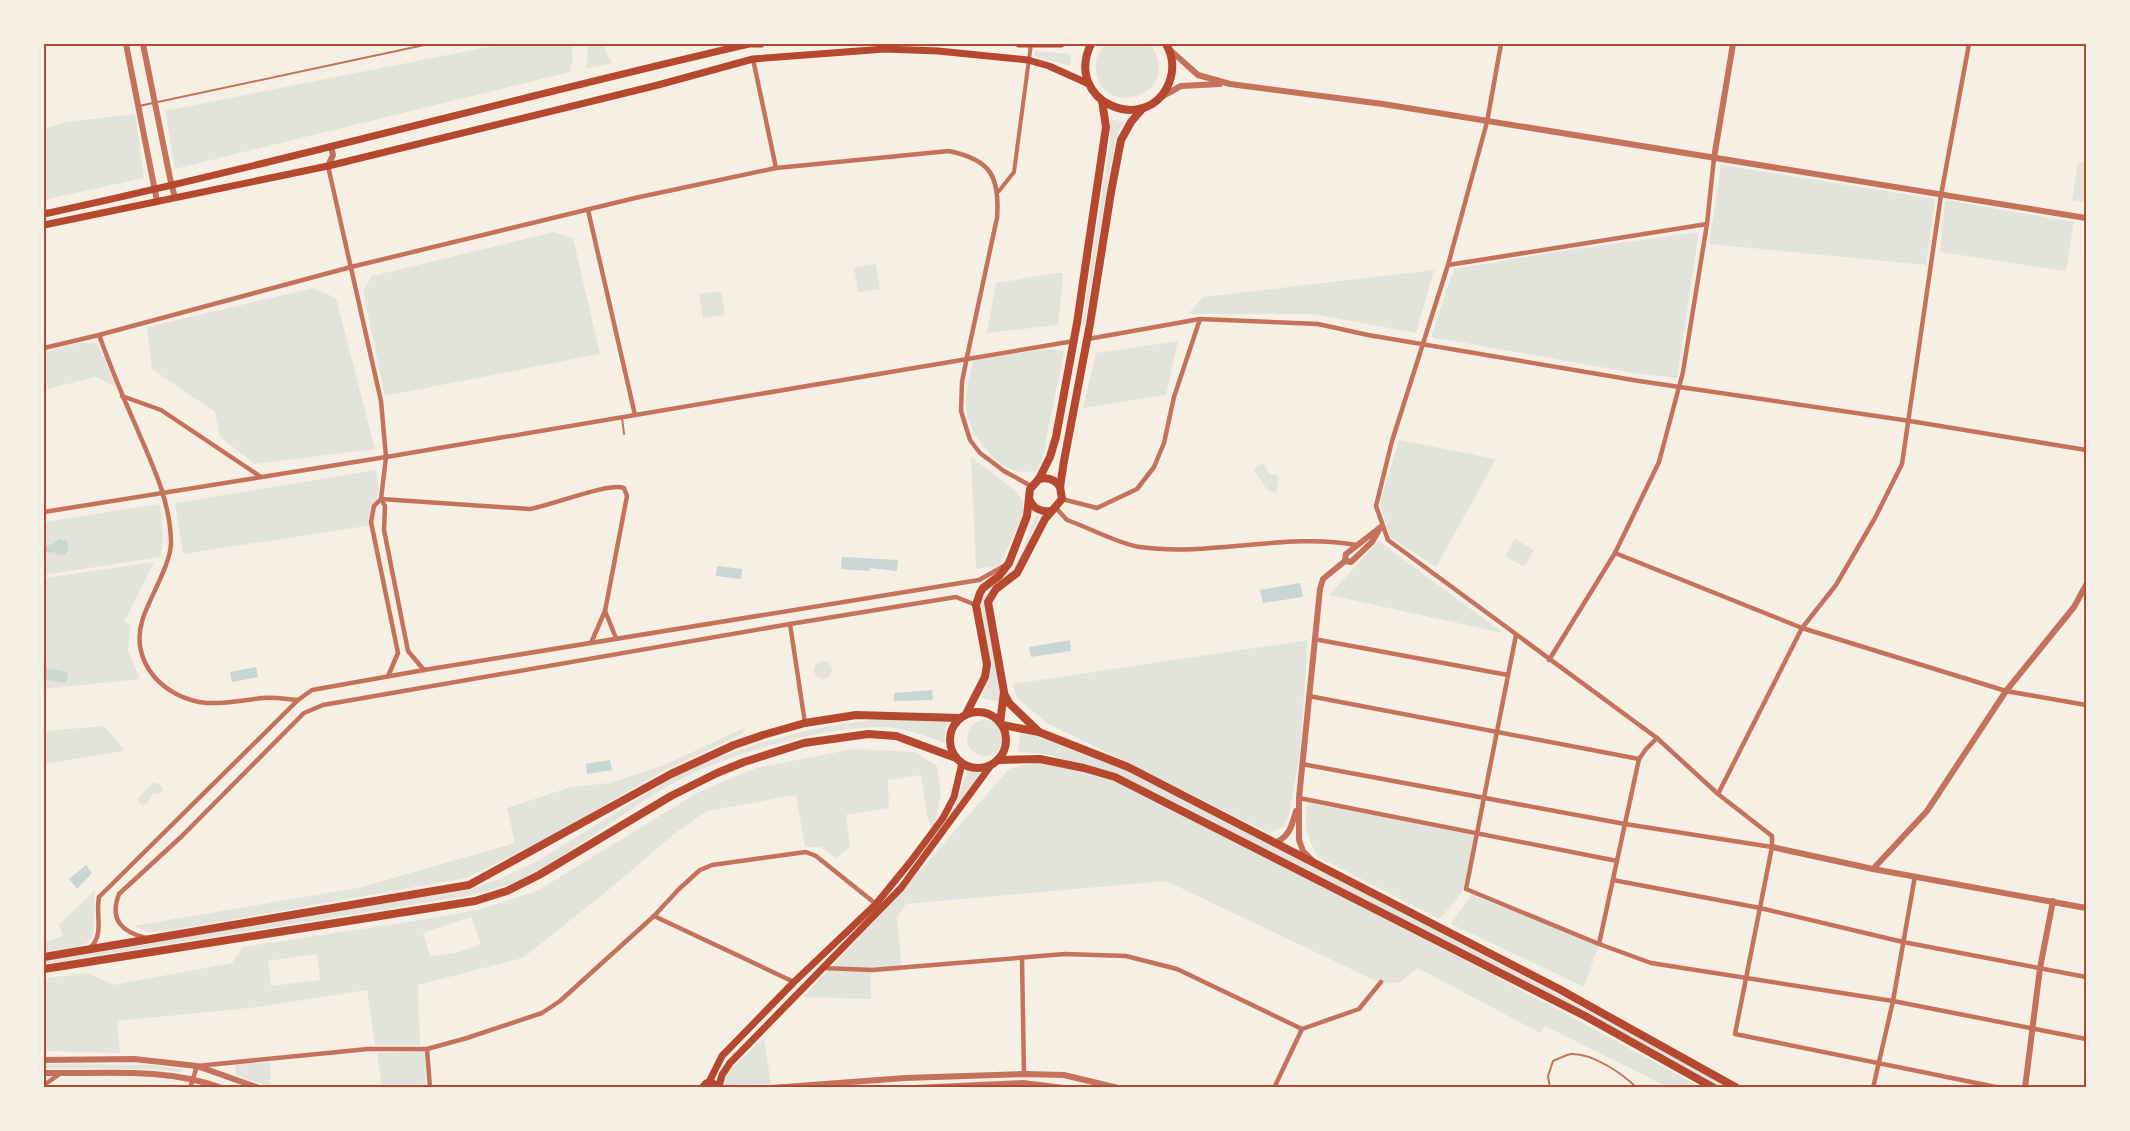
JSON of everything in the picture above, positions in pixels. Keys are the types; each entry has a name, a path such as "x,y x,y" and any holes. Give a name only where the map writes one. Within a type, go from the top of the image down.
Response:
{"main road":[{"path":"44,214 749,44 761,44"},
{"path":"749,44 753,59"},
{"path":"1019,44 1061,44"},
{"path":"1091,44 1086,57 1085,71 1089,84 1102,101 1116,108 1130,110 1143,108"},
{"path":"1039,732 1009,703 1004,692 988,602 996,589 1017,573 1053,509 1062,499 1060,487 1088,339 1121,140 1131,122 1143,108 1158,99 1167,88 1172,76 1168,47"},
{"path":"44,225 328,166 658,85 753,59 885,49 938,51 1028,60 1049,66 1089,84"},
{"path":"963,716 986,677 987,664 976,605 983,588 999,576 1009,563 1027,516 1031,486 1039,479 1050,457 1056,437 1074,341 1106,127 1102,101"},
{"path":"1039,479 1054,480 1060,487"},
{"path":"1029,496 1032,505 1041,511 1053,509"},
{"path":"720,1087 722,1074 730,1063 901,888 995,762 1006,743 1001,724 1004,692"},
{"path":"703,1086 722,1056 794,982 876,904 943,818 954,797 959,761 949,742 954,724 972,712 986,713 1001,724 1039,732 1128,767 1559,989 1737,1088"},
{"path":"44,957 469,885 671,774 734,745 805,723 856,715 963,716"},
{"path":"44,969 475,901 507,891 539,875 671,795 744,762 804,743 868,734 896,736 977,768 995,762 1040,759 1115,777 1585,1016 1714,1088"},
{"path":"703,1086 715,1082 720,1087"}],"street":[{"path":"126,44 157,201"},
{"path":"143,44 175,198"},
{"path":"1501,44 1487,122 1448,265 1392,443 1376,506 1388,540 1657,738 1718,794 1772,836 1772,847 1734,1035 2001,1088"},
{"path":"1549,660 1615,553 1659,462 1680,386 1707,224 1714,158 1733,44"},
{"path":"1718,794 1802,628 1836,585 1875,518 1902,464 1941,195 1969,44"},
{"path":"999,191 1014,172 1031,45"},
{"path":"1168,47 1198,75 1230,84 1383,104 2086,218"},
{"path":"753,59 776,168"},
{"path":"1158,99 1181,86 1230,84"},
{"path":"331,146 333,155 328,166 381,401 386,457 381,500 385,506 384,530 408,651 424,670"},
{"path":"44,348 351,267 776,168 949,151 970,155 990,169 999,191 997,218 962,382 961,411 970,440 980,453 995,465 1031,486"},
{"path":"588,210 635,415"},
{"path":"1448,265 1707,224"},
{"path":"1088,339 1200,319 1318,324 1422,345 2086,450"},
{"path":"1062,499 1097,508 1137,489 1154,467 1164,443 1174,398 1200,319"},
{"path":"99,335 122,396 164,493 171,543 139,637 145,666 162,685 181,695 205,703 232,703 264,698 298,700"},
{"path":"44,512 1074,341"},
{"path":"122,396 161,410 261,477"},
{"path":"388,676 398,653 371,522 374,506 381,500 530,509 545,507 614,487 624,488 627,496 605,611 591,643"},
{"path":"1053,509 1075,524 1138,547 1178,549 1327,540 1358,545"},
{"path":"1312,861 1303,850 1299,840 1299,798 1320,589 1323,579 1345,561 1346,554 1382,525"},
{"path":"1345,561 1351,562 1372,542 1382,525"},
{"path":"1615,553 1802,628 2006,691 2086,705"},
{"path":"89,949 100,932 96,907 99,897 298,700 312,690 616,638 980,580 1009,563"},
{"path":"1873,869 1926,811 2006,691 2074,607 2086,585"},
{"path":"146,939 131,934 120,924 115,913 115,904 119,894 182,836 304,712 346,700 956,597 976,605"},
{"path":"605,611 616,638"},
{"path":"790,624 805,723"},
{"path":"1516,635 1466,889 1599,944 1652,963 1893,1001 2086,1039"},
{"path":"1314,639 1508,675"},
{"path":"1308,696 1639,759"},
{"path":"298,700 304,712"},
{"path":"1599,944 1639,759 1657,738"},
{"path":"1302,764 1625,824 1772,847 1873,869 2086,908"},
{"path":"1277,842 1286,838 1292,827 1299,798"},
{"path":"1299,798 1617,861"},
{"path":"44,1060 134,1059 197,1066 368,1049 427,1049 467,1038 542,1013 560,1001 654,916 678,889 700,870 712,865 806,852 816,856 876,904"},
{"path":"1873,1088 1893,1001 1915,876"},
{"path":"1613,880 1760,908 1903,942 2086,977"},
{"path":"2025,1088 2040,968 2053,901"},
{"path":"654,916 794,982"},
{"path":"824,968 872,970 1065,954 1126,956 1177,969 1302,1029 1359,1010 1382,982"},
{"path":"1022,958 1024,1074 1022,1085"},
{"path":"1274,1088 1302,1029"},
{"path":"427,1049 430,1088"},
{"path":"190,1088 197,1066"},
{"path":"197,1066 259,1088"},
{"path":"44,1073 150,1073 192,1079 222,1088"},
{"path":"44,1085 61,1073"},
{"path":"771,1088 905,1078 1024,1074 1064,1075 1118,1088"},
{"path":"914,1088 1022,1085 1064,1088"}],"lane":[{"path":"138,106 429,44"},
{"path":"622,417 624,434"},
{"path":"1550,1088 1548,1076 1553,1061 1569,1054 1585,1055 1622,1074 1637,1088"}],"shaded area":[{"path":"503,44 571,44 573,57 570,72 175,169 165,111"},
{"path":"586,44 604,44 607,55 613,63 586,68 588,54"},
{"path":"1106,44 1150,44 1158,62 1158,77 1150,88 1138,96 1124,98 1111,94 1101,85 1096,62 1099,52"},
{"path":"1035,51 1071,54 1070,66 1034,56"},
{"path":"135,114 144,178 44,200 44,129 66,122"},
{"path":"1110,119 1123,122 1115,141 1084,325 1082,325 1110,140"},
{"path":"2086,162 2086,202 2072,200 2078,163"},
{"path":"1721,165 1935,199 1926,265 1709,244"},
{"path":"1945,200 2074,222 2066,271 1940,252"},
{"path":"554,232 573,238 600,354 385,396 363,291 372,276"},
{"path":"1699,232 1677,378 1640,374 1431,337 1454,269"},
{"path":"876,264 880,289 858,292 854,267"},
{"path":"1434,270 1416,333 1313,314 1188,314 1203,297"},
{"path":"1062,273 1063,278 1058,325 987,333 996,283"},
{"path":"313,288 336,298 375,449 255,464 220,437 215,412 152,369 147,327"},
{"path":"721,291 725,315 703,318 699,294"},
{"path":"1178,341 1166,395 1083,408 1096,353"},
{"path":"80,343 97,343 117,388 96,377 48,389 44,373 44,352"},
{"path":"1047,349 1064,351 1042,460 1037,471 1013,470 987,451 970,425 966,400 973,360"},
{"path":"1399,440 1496,459 1436,567 1390,537 1380,503"},
{"path":"971,456 1015,491 1023,501 1023,516 999,566 976,569"},
{"path":"1264,464 1270,475 1276,474 1279,477 1276,493 1268,491 1254,470"},
{"path":"376,470 379,489 373,525 183,554 175,503"},
{"path":"160,504 163,535 161,557 44,575 44,522"},
{"path":"1036,515 1039,517 1017,567 988,593 985,602 1001,702 981,698 990,677 990,662 981,605 991,587 1015,565"},
{"path":"59,539 65,540 68,544 65,554 44,553 44,546 53,544"},
{"path":"1515,539 1534,550 1524,567 1505,556"},
{"path":"1379,541 1503,633 1329,595"},
{"path":"842,557 898,560 897,571 870,568 869,571 841,569"},
{"path":"154,562 124,622 131,626 128,650 140,679 44,689 44,578"},
{"path":"717,566 742,569 741,579 716,576"},
{"path":"1300,583 1303,597 1263,603 1260,590"},
{"path":"1070,640 1071,651 1031,657 1029,647"},
{"path":"1308,640 1300,753 1289,816 1283,827 1269,833 1047,723 1017,698 1012,684"},
{"path":"823,661 829,664 832,670 829,676 823,679 817,676 814,670 817,664"},
{"path":"256,667 258,677 232,682 230,672"},
{"path":"44,668 68,672 66,683 44,679"},
{"path":"932,690 933,700 894,701 894,693"},
{"path":"948,719 945,743 900,729 860,728 833,731 776,744 721,762 674,783 554,861 512,883 473,895 44,964 44,960 469,890 504,877 539,860 670,779 699,764 760,743 841,724 875,720"},
{"path":"985,720 998,725 1003,738 998,751 985,756 972,751 967,738 972,725"},
{"path":"104,726 123,751 44,764 44,731"},
{"path":"746,727 742,734 663,771 550,837 466,878 167,931 149,932 133,926 358,888 515,843 507,808 571,787 609,783 665,765"},
{"path":"1021,730 1083,751 1132,773 1546,988 1728,1087 1719,1087 1570,1005 1116,773 1045,754 1018,752"},
{"path":"853,749 915,752 937,766 941,795 933,832 928,820 921,775 888,780 889,808 846,815 850,847 836,858 821,847 805,847 796,795 707,811 674,834 523,958 418,985 420,1045 375,1045 367,990 258,1007 117,1021 120,1053 44,1051 44,978 88,973 113,985 232,963 243,947 481,909 537,891 695,794 756,768","holes":["471,917 481,944 456,953 430,956 423,933","317,954 320,980 271,986 268,961"]},
{"path":"610,760 612,770 587,774 586,764"},
{"path":"1041,761 1115,777 1555,1008 1700,1087 1668,1087 1545,1026 1540,1033 1418,968 1400,982 1382,984 1166,881 906,904 897,917 902,971 871,973 871,999 803,997 894,900 1009,769"},
{"path":"968,770 989,773 947,821 945,819 955,806"},
{"path":"154,782 161,785 163,790 159,794 152,794 148,803 143,805 139,803 138,798"},
{"path":"1308,803 1477,834 1462,892 1440,919 1318,857 1307,831"},
{"path":"86,865 92,873 77,889 69,879"},
{"path":"95,890 91,939 86,944 77,947 44,952 44,942 63,936 59,925"},
{"path":"1471,895 1599,944 1584,987 1451,924"},
{"path":"764,1038 771,1084 723,1087 722,1077"},
{"path":"425,1051 426,1087 382,1087 377,1053"},
{"path":"270,1062 271,1087 236,1075 235,1065"},
{"path":"44,1064 151,1065 183,1069 181,1072 151,1069 44,1068"}]}
